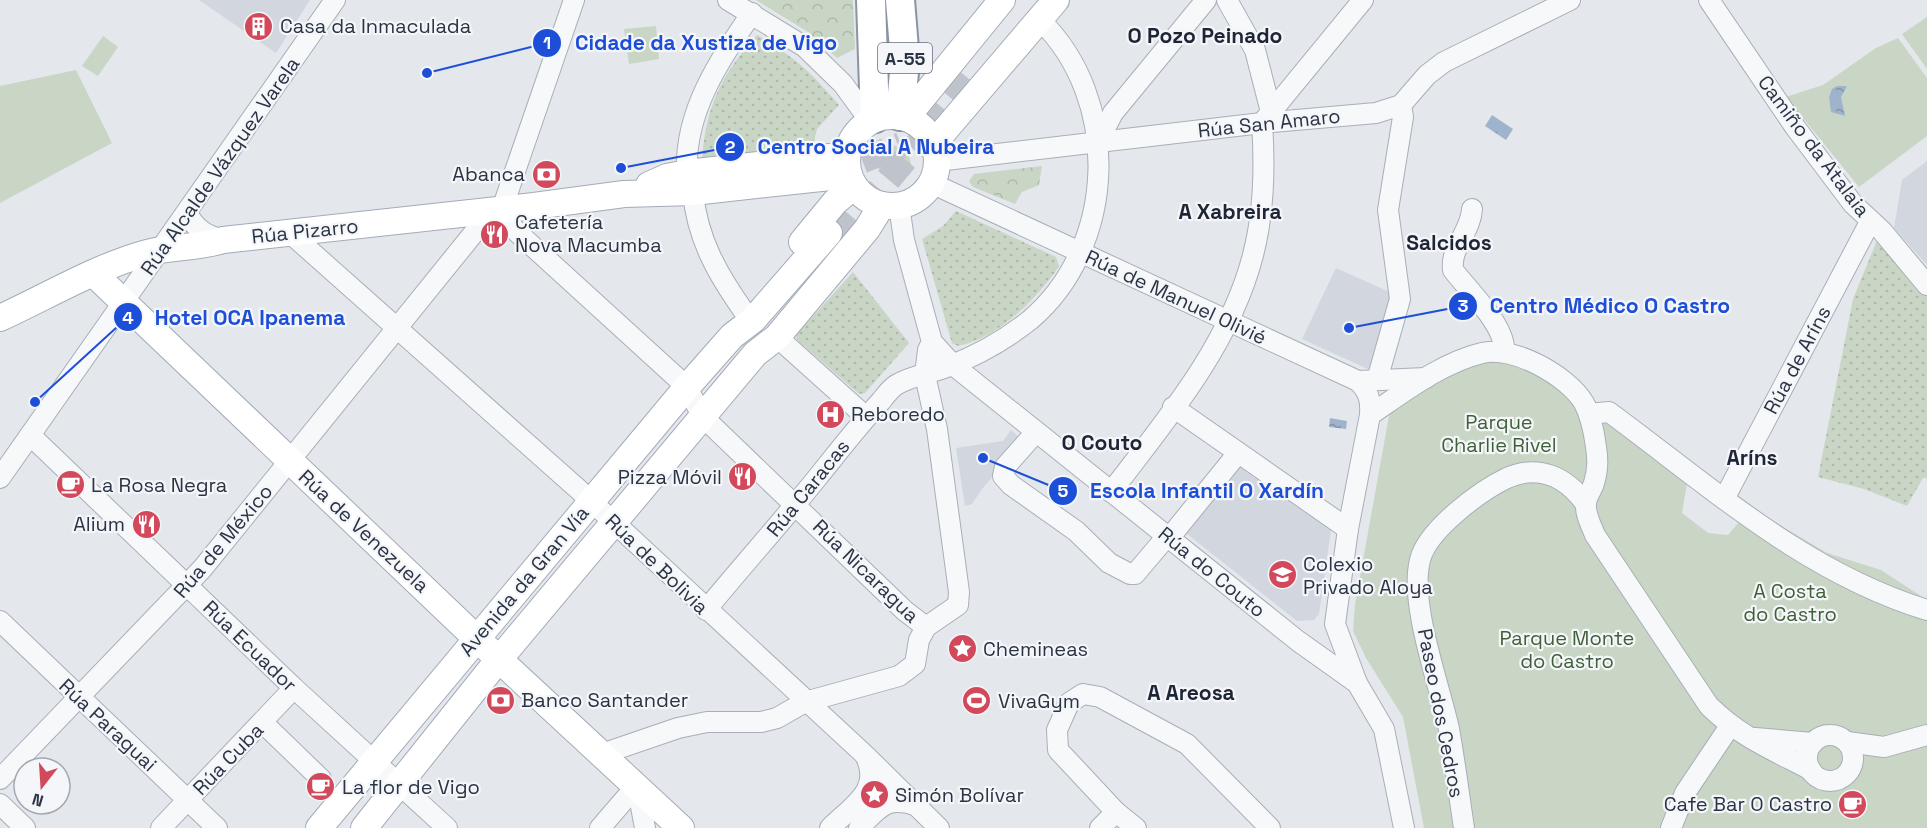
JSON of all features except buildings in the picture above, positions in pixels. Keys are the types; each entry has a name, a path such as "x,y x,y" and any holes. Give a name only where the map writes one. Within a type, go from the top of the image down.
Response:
{"highway":[{"name":"A-55","path":"871,0 888,118"},
{"name":"A-55","path":"888,118 905,61 900,0"}],"main road":[{"path":"1002,0 888,118 858,130 850,141 850,172 871,201 891,205 923,194 934,163 1039,10"},
{"path":"1021,0 967,75 1039,10 1056,0"},
{"path":"888,118 923,128 934,163"},
{"name":"Rúa Pizarro","path":"0,318 94,274 160,250 211,244 224,240 502,210 690,183 850,172"},
{"name":"Avenida da Gran Vía","path":"732,336 745,313 835,202 850,172"},
{"name":"Rúa Pizarro","path":"624,194 667,177 690,183"},
{"name":"Rúa Pizarro","path":"659,182 669,184 720,178"},
{"name":"Avenida da Gran Vía","path":"364,828 702,416 755,354 777,337 867,229 891,205"},
{"name":"Avenida da Gran Vía","path":"319,828 687,387 732,336 753,320 833,236 766,329 755,354"},
{"name":"Rúa de Venezuela","path":"94,274 476,638 681,828"}],"street":[{"name":"Rúa Alcalde Vázquez Varela","path":"0,478 335,0"},
{"path":"574,0 502,210 518,233 687,387"},
{"path":"728,0 805,47 843,84 888,118"},
{"path":"1098,142 1113,113 1206,0"},
{"path":"1111,492 1203,368 1227,321 1253,254 1263,189 1267,117 1255,50 1227,0"},
{"path":"1267,117 1363,0"},
{"path":"1404,828 1384,729 1357,682 1335,624 1348,529 1370,415 1368,381 1400,299 1388,210 1403,117 1401,105 1427,75 1444,62 1528,8 1570,0"},
{"name":"Camiño da Atalaia","path":"1709,0 1795,127 1853,204 1882,231 1927,285"},
{"path":"1039,10 1084,86 1098,142"},
{"path":"745,313 717,271 706,248 695,215 690,183 692,126 706,86 719,60 752,13"},
{"name":"Rúa San Amaro","path":"934,163 1267,117 1376,113 1401,105"},
{"name":"Rúa Caracas","path":"706,610 866,417 896,386 952,365 999,342 1030,319 1063,284 1081,253 1097,196 1098,142"},
{"name":"Rúa de Manuel Olivié","path":"934,163 1081,253 1227,321 1368,381 1426,378"},
{"path":"602,754 678,728 707,723 760,722 777,718 806,702 898,676 915,664 919,640 926,627 958,605 960,600 957,571 937,429 925,375 928,350 932,342 904,240 891,205"},
{"path":"1472,209 1472,222 1452,260 1453,270 1494,322 1505,342 1504,352"},
{"name":"Rúa de México","path":"0,779 187,585 291,462 472,234 502,210"},
{"path":"187,213 192,222 205,235 224,240"},
{"name":"Rúa de Aríns","path":"1724,499 1870,222"},
{"name":"Rúa de Bolivia","path":"290,233 614,522 706,610 865,755 939,828"},
{"path":"777,337 866,417"},
{"name":"Rúa do Couto","path":"932,342 952,365 1298,641 1357,682"},
{"name":"Rúa de Manuel Olivié","path":"1370,415 1426,378 1484,352 1504,352 1550,371 1571,388 1589,414"},
{"name":"Rúa Nicaragua","path":"687,387 702,416 796,503 905,611 926,627"},
{"path":"1173,407 1348,529"},
{"path":"1811,770 1763,748 1737,731 1709,706 1595,535 1586,503 1598,464 1589,414 1610,412 1798,552 1854,583 1927,610"},
{"path":"1036,432 1005,466 1003,476 1076,531 1109,563 1130,574 1136,574 1238,453"},
{"name":"Rúa Ecuador","path":"30,435 294,688 447,828"},
{"name":"Paseo dos Cedros","path":"1464,828 1449,730 1416,580 1420,558 1431,538 1489,487 1519,473 1536,471 1557,477 1576,491 1586,503"},
{"name":"Rúa Paraguai","path":"0,621 78,698 217,828"},
{"path":"1298,641 1306,643 1321,638 1335,624"},
{"name":"Rúa Cuba","path":"161,828 294,688"},
{"path":"1136,828 1116,812 1062,756 1056,744 1060,720 1069,703 1083,694 1091,693 1187,744 1270,828"},
{"path":"263,723 321,779"},
{"path":"1737,731 1765,740 1813,743 1829,735 1847,742 1884,747 1927,735"},
{"path":"1671,828 1685,793 1737,731"},
{"path":"1813,743 1807,756 1811,770 1816,776 1828,781 1846,775 1853,757 1847,742"},
{"path":"830,828 870,786 873,779 872,769 865,755"},
{"path":"600,828 637,785"},
{"path":"637,785 645,828"},
{"path":"860,828 887,803 898,801 918,807"},
{"path":"0,804 25,828"},
{"path":"1100,828 1116,812"}],"shaded area":[{"path":"199,0 310,0 276,53"},
{"path":"1927,161 1927,265 1894,228 1902,180"},
{"path":"1336,268 1396,295 1374,367 1368,369 1302,339"},
{"path":"1011,430 1023,441 972,504 965,506 956,448 1003,441"},
{"name":"Colexio Privado Aloya","path":"1235,464 1331,530 1319,614 1314,620 1297,621 1182,530"}],"green space":[{"path":"756,0 853,0 855,49 837,58 808,32"},
{"path":"1927,17 1927,69 1902,34"},
{"path":"656,26 659,59 629,64 624,29"},
{"path":"757,35 802,66 839,105 817,129 812,151 702,162 707,125 717,93 734,64"},
{"path":"103,36 118,47 98,76 82,66"},
{"path":"1898,38 1927,78 1927,136 1859,187 1786,97 1823,85 1876,48"},
{"path":"76,70 112,143 0,203 0,86"},
{"path":"894,145 908,153 911,163 908,173 894,180 880,173 877,163 884,149"},
{"path":"1042,166 1039,185 1022,192 1015,204 973,187 969,181 974,174"},
{"path":"956,211 1056,257 1059,266 1028,304 1002,326 973,342 958,346 952,343 922,239 943,226"},
{"path":"1878,238 1927,294 1927,478 1923,478 1907,506 1864,489 1818,477 1853,299"},
{"path":"853,272 909,343 865,393 859,394 797,340 796,335"},
{"name":"Parque Monte do Castro","path":"1502,357 1524,363 1610,424 1687,483 1682,513 1708,533 1728,535 1751,508 1827,553 1881,570 1927,600 1927,828 1424,828 1403,717 1366,658 1353,631 1355,605 1390,410 1471,363"}],"water":[{"path":"1837,86 1847,86 1841,97 1845,116 1831,112 1829,97 1832,89"},
{"path":"1492,115 1513,129 1506,140 1485,126"},
{"path":"894,153 901,156 904,163 901,170 894,173 887,170 884,163 887,156"},
{"path":"1330,418 1347,421 1346,429 1329,427"}],"tunnel":[{"path":"920,123 962,72"},
{"path":"838,239 944,113"},
{"path":"824,167 853,164 901,145"}],"place":[{"name":"Casa da Inmaculada","path":"259,26"},
{"name":"Cidade da Xustiza de Vigo","path":"427,73"},
{"name":"Centro Social A Nubeira","path":"621,168"},
{"name":"Abanca","path":"546,174"},
{"name":"Cafetería Nova Macumba","path":"494,234"},
{"name":"Centro Médico O Castro","path":"1349,328"},
{"name":"Hotel OCA Ipanema","path":"35,402"},
{"name":"Reboredo","path":"830,414"},
{"name":"Escola Infantil O Xardín","path":"983,458"},
{"name":"Pizza Móvil","path":"743,477"},
{"name":"La Rosa Negra","path":"70,485"},
{"name":"Alium","path":"146,524"},
{"name":"Colexio Privado Aloya","path":"1282,575"},
{"name":"Chemineas","path":"962,649"},
{"name":"Banco Santander","path":"500,700"},
{"name":"VivaGym","path":"977,701"},
{"name":"La flor de Vigo","path":"321,787"},
{"name":"Simón Bolívar","path":"874,795"},
{"name":"Cafe Bar O Castro","path":"1853,804"}],"district":[{"name":"O Pozo Peinado","path":"1205,35"},
{"name":"A Xabreira","path":"1230,211"},
{"name":"Salcidos","path":"1449,242"},
{"name":"O Couto","path":"1102,442"},
{"name":"Aríns","path":"1752,457"},
{"name":"A Areosa","path":"1191,692"}],"park label":[{"name":"Parque Charlie Rivel","path":"1499,434"},
{"name":"A Costa do Castro","path":"1790,602"}]}
